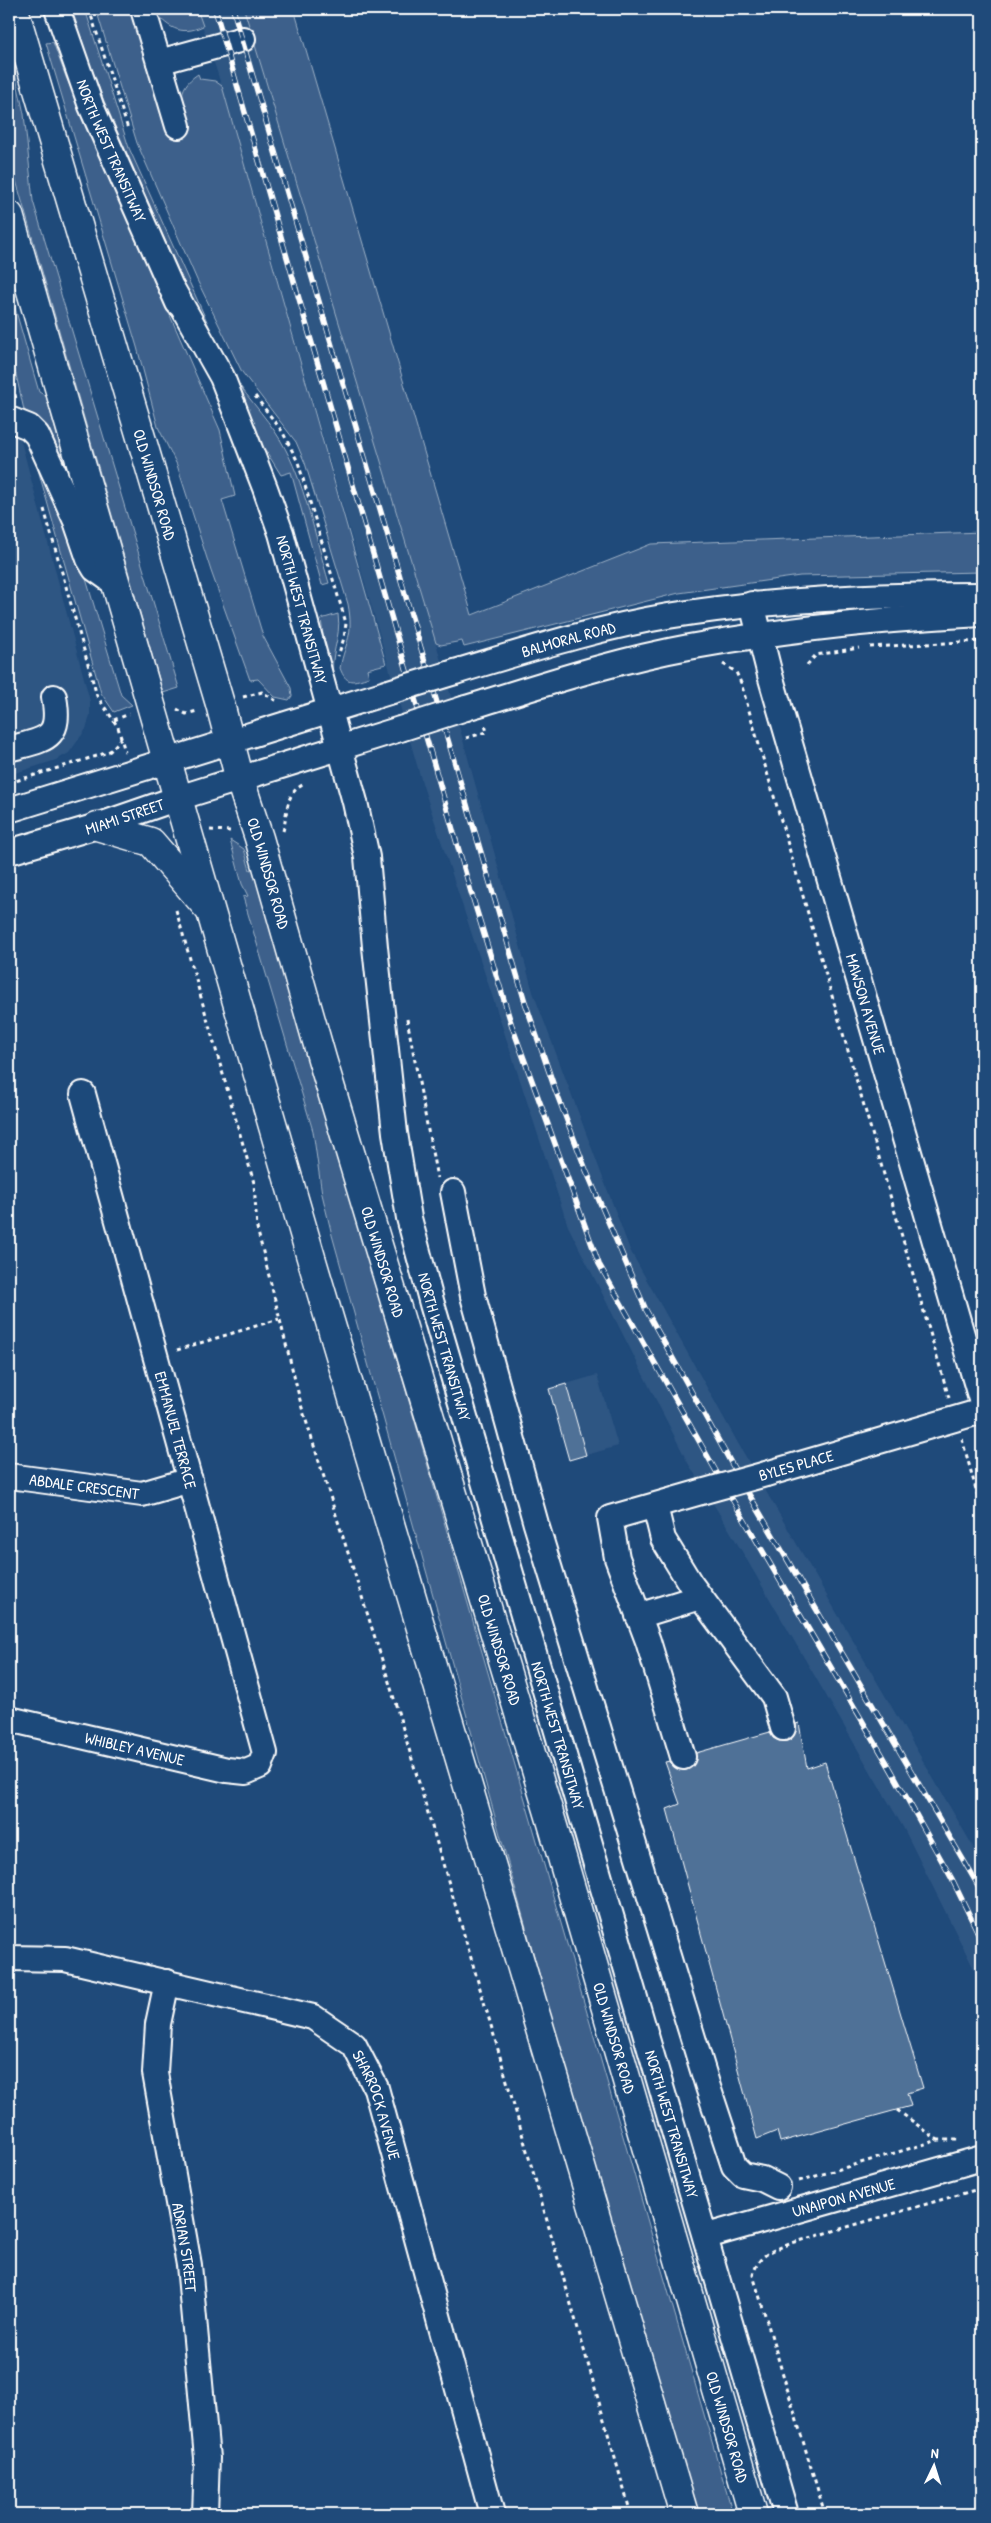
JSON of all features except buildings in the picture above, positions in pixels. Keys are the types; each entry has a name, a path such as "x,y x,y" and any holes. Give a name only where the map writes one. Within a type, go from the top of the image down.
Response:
{"highway":[{"name":"OLD WINDSOR ROAD","path":"14,9 240,780 259,838 322,1059 554,1833 753,2514"},
{"path":"9,215 210,910 684,2514"},
{"path":"97,826 151,842 172,869 210,910"}],"street":[{"name":"NORTH WEST TRANSITWAY","path":"57,9 91,106 173,290 258,513 324,713 367,857 395,1132 409,1218 432,1304 654,2064 707,2236 786,2514"},
{"path":"143,9 178,126"},
{"path":"159,62 243,39"},
{"path":"15,420 38,435 45,446 76,521 89,559 95,569 116,584"},
{"name":"BALMORAL ROAD","path":"167,762 455,672 561,641 666,616 752,604 880,595 982,595"},
{"name":"MAWSON AVENUE","path":"752,604 982,1403"},
{"name":"BALMORAL ROAD","path":"240,780 466,708 600,668 688,647 843,624 982,614"},
{"path":"9,749 49,736 56,726 54,697"},
{"path":"9,810 167,762"},
{"name":"MIAMI STREET","path":"9,852 240,780"},
{"name":"EMMANUEL TERRACE","path":"83,1094 262,1738 265,1753 260,1766"},
{"path":"453,1192 474,1296 536,1524 734,2166 743,2175 762,2179 778,2188"},
{"name":"BYLES PLACE","path":"638,1616 617,1558 610,1518 982,1411"},
{"name":"ABDALE CRESCENT","path":"9,1476 142,1494 190,1480"},
{"path":"655,1506 663,1539 700,1597 774,1697 783,1728"},
{"path":"683,1757 648,1641 638,1616 700,1597"},
{"name":"WHIBLEY AVENUE","path":"9,1718 227,1770 246,1772 260,1766"},
{"name":"SHARROCK AVENUE","path":"9,1958 65,1959 314,2017 354,2046 376,2088 492,2514"},
{"name":"ADRIAN STREET","path":"167,1982 158,2024 156,2073 189,2265 207,2458 205,2514"},
{"name":"UNAIPON AVENUE","path":"707,2236 982,2158"}],"path":[{"path":"9,371 15,420"},
{"path":"42,500 96,696 114,720 121,734 124,749"},
{"path":"807,665 816,655 863,647 982,641"},
{"path":"741,683 982,1511"},
{"path":"255,694 262,692 281,704"},
{"path":"114,720 135,712"},
{"path":"466,738 486,732 484,724"},
{"path":"9,783 100,755 110,751 121,739"},
{"path":"284,831 287,804 297,787 312,781"},
{"path":"174,906 254,1183 257,1228 302,1408 390,1685 495,2039 631,2514"},
{"path":"159,1365 179,1361 176,1350 279,1319"},
{"path":"897,2110 938,2140"},
{"path":"778,2188 938,2140 964,2140"},
{"path":"826,2514 752,2275 756,2263 765,2254 792,2243 982,2188"}],"shaded area":[{"path":"69,9 85,9 129,148 227,366 275,431 297,474 329,583 322,585 291,472 281,475 254,432 190,297 104,101"},
{"path":"96,9 134,9 172,132 190,127 184,112 182,98 186,86 191,80 198,74 200,79 215,81 222,86 386,664 367,669 369,677 351,681 342,673 340,668 350,631 350,615 305,463 296,442 242,372 197,280 137,143"},
{"path":"152,9 197,9 203,26 187,31 174,28 163,21"},
{"path":"197,9 244,9 436,643 533,992 630,1250 739,1445 982,1862 982,1985 903,1827 730,1531 688,1463 568,1226 423,786 226,100"},
{"path":"244,9 294,9 472,615 651,544 982,532 982,572 800,576 679,593 464,647 462,641 441,645 436,643"},
{"path":"53,42 66,77 220,430 235,496 222,500 263,636 291,688 292,696 289,700 275,697 258,679 250,680 211,571 177,465 158,427 137,347 46,43"},
{"path":"9,45 24,114 33,201 179,688 163,693 9,156"},
{"path":"9,287 39,392 46,396 76,504 54,446 41,421 24,410 9,344"},
{"path":"9,396 90,701 90,716 86,729 69,753 56,760 9,775"},
{"path":"30,441 71,529 121,695 132,705 114,712 101,693"},
{"path":"338,614 339,623 333,663 334,682 329,682 321,619"},
{"path":"230,840 244,849 250,870 254,869 733,2514 698,2514 566,2070 332,1235 322,1194 313,1131 243,897 248,896 242,884"},
{"path":"597,1375 618,1446 569,1460 549,1389"}],"railway":[{"path":"215,9 471,892 512,1026 599,1264 725,1487 890,1768 952,1879 982,1941"},
{"path":"233,9 525,1002 556,1092 586,1170 646,1310 740,1479 982,1892"}]}
